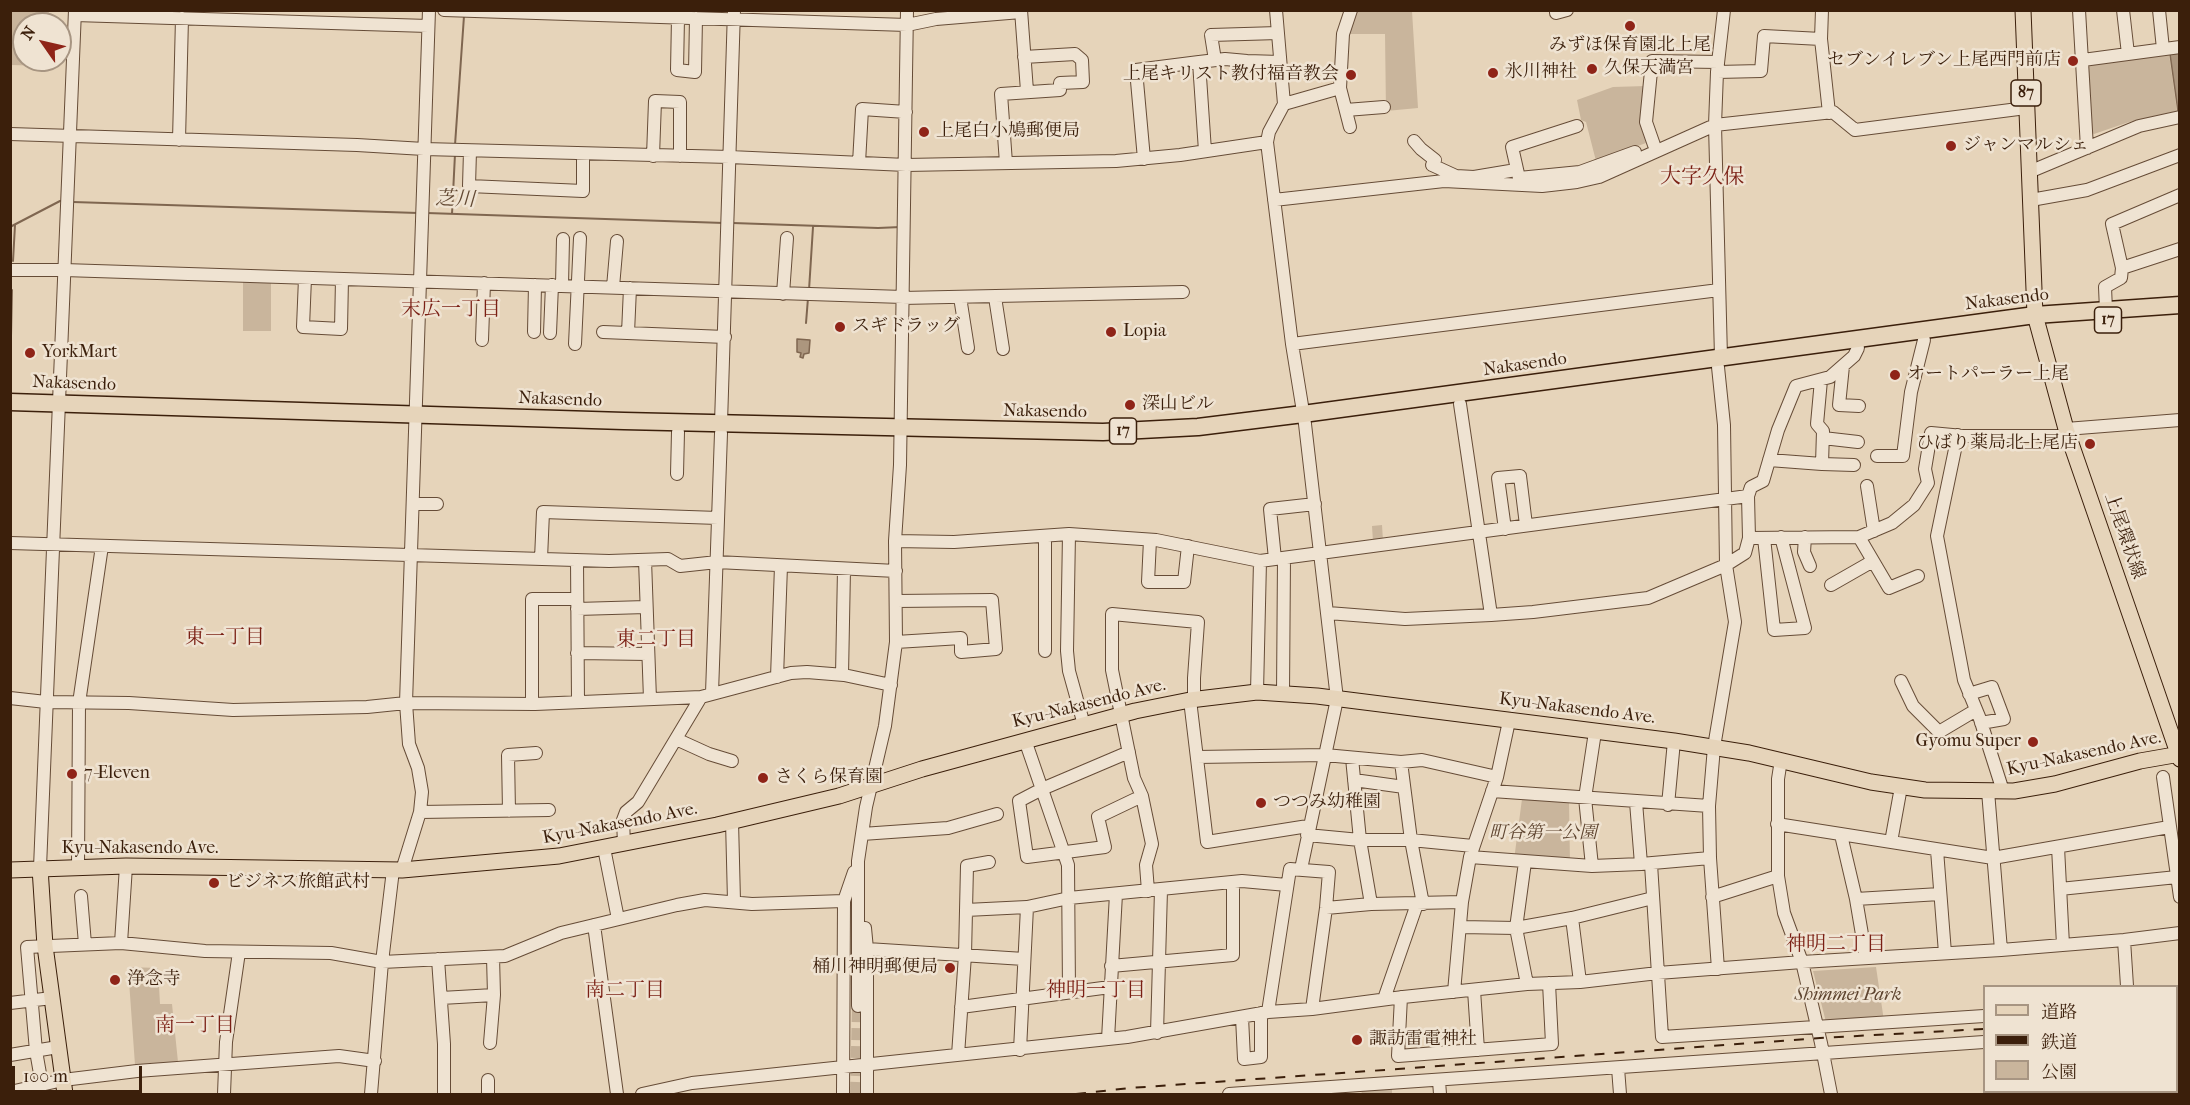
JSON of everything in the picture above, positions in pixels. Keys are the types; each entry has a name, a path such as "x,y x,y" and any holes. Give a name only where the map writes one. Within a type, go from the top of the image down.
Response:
{"highway":[{"name":"Nakasendo","path":"1304,419 1460,404 1719,362 1924,340 2106,309 2180,305"},
{"name":"Nakasendo","path":"10,402 59,408 899,432 1026,442 1129,441 1200,437 1304,419 2036,320 2180,315"},
{"name":"Nakasendo","path":"10,412 59,408"},
{"name":"Nakasendo","path":"416,419 678,432 721,428"}],"main road":[{"name":"87","path":"2023,10 2036,320"},
{"name":"上尾環状線","path":"2036,320 2068,433 2179,756"},
{"name":"Kyu-Nakasendo Ave.","path":"10,870 126,866 397,870 523,860 604,848 732,822 871,786 1025,740 1122,715 1192,699 1257,692 1337,699 1674,741 1781,760 1871,782 1925,790 1996,791 2055,784 2140,761 2179,756"},
{"path":"40,868 45,946 64,1087"}],"street":[{"path":"371,1095 382,962 397,870 420,812 421,786 418,768 409,744 406,703 429,10"},
{"path":"444,10 734,15 907,25 936,19 1021,11 1027,91"},
{"path":"858,1006 858,861 871,786 885,726 896,642 907,10"},
{"path":"1287,10 1276,11 1284,105 1269,132 1267,142 1315,504 1337,699 1301,869"},
{"path":"1350,127 1340,88 1343,34 1351,10"},
{"path":"1556,10 1556,13 1568,10"},
{"path":"1718,969 1712,897 1709,806 1714,747 1735,622 1726,565 1724,425 1719,362 1715,123 1717,67 1724,10"},
{"path":"1822,10 1821,39 1829,113"},
{"path":"2079,10 2087,148"},
{"path":"2123,10 2128,54"},
{"path":"2159,10 2163,49"},
{"path":"40,868 75,13 297,16 428,26"},
{"path":"624,844 623,820 626,812 638,802 676,739 707,695 717,562 734,15"},
{"path":"176,16 179,140"},
{"path":"1215,60 1211,35 1278,33"},
{"path":"1654,145 1646,122 1652,61 1761,71 1764,36 1821,39"},
{"path":"2083,60 2180,47"},
{"path":"1006,163 1001,94 1060,90 1060,83 1083,82 1082,60 1075,54 1024,57"},
{"path":"1144,159 1137,70 1225,59 1280,62"},
{"path":"1199,62 1205,151"},
{"path":"1284,105 1340,88"},
{"path":"653,156 655,101 680,102 680,156"},
{"path":"1346,110 1384,107"},
{"path":"1274,200 1444,181 1580,172 1715,123 1833,112 1855,130 2026,108"},
{"path":"859,163 862,109 906,112"},
{"path":"2030,183 2087,148 2139,126 2180,117"},
{"path":"1414,141 1420,149 1435,160 1432,165 1456,176 1516,178 1542,186 1599,177 1715,123"},
{"path":"1516,178 1512,147 1577,126"},
{"path":"10,134 357,145 470,151 730,157 906,165 1116,161 1267,142"},
{"path":"470,151 469,186 583,191 583,154"},
{"path":"2030,183 2087,190 2180,155"},
{"path":"2106,309 2105,287 2121,278 2122,268 2112,224 2180,195"},
{"path":"575,344 580,238"},
{"path":"783,294 787,238"},
{"path":"550,333 563,239"},
{"path":"614,287 617,241"},
{"path":"2122,268 2180,249"},
{"path":"10,270 902,297 1183,292"},
{"path":"305,278 303,327 341,329 342,279"},
{"path":"482,340 484,283"},
{"path":"534,332 535,285"},
{"path":"628,333 630,288"},
{"path":"1292,344 1719,290"},
{"path":"960,297 968,348"},
{"path":"995,297 1003,349"},
{"path":"603,332 725,337"},
{"path":"1877,456 1903,456 1911,392 1924,340"},
{"path":"1328,613 1405,619 1533,612 1648,598 1726,565 1745,552 1749,538 1751,487 1763,481 1778,430 1796,386 1830,377 1854,356 1858,348"},
{"path":"1843,366 1839,405 1859,406"},
{"path":"1821,380 1817,423 1823,431 1822,464"},
{"path":"1460,404 1491,615"},
{"path":"1749,538 1859,537 1892,523 1914,505 1929,483 1924,469 1931,433 1958,435 2068,433 2180,420"},
{"path":"677,474 678,432"},
{"path":"1958,435 1937,536 1964,681 1981,723 1996,791 1993,858 2001,950"},
{"path":"1823,438 1858,442"},
{"path":"1769,460 1854,465"},
{"path":"1505,529 1498,478 1520,476 1526,525"},
{"path":"1867,486 1874,531"},
{"path":"896,542 954,542 1069,534 1150,540 1260,561 1749,496"},
{"path":"413,504 437,504"},
{"path":"1283,694 1279,559 1270,509 1315,504"},
{"path":"541,559 543,512 718,518"},
{"path":"1069,534 1067,651 1069,671 1084,725"},
{"path":"1045,536 1045,651"},
{"path":"1764,538 1774,630 1805,628 1781,537"},
{"path":"1805,537 1804,552 1810,566"},
{"path":"1859,537 1888,588 1918,576"},
{"path":"1150,540 1148,582 1184,582 1188,546"},
{"path":"10,543 577,560 668,559 680,566 717,562 896,571"},
{"path":"78,867 79,703 102,546"},
{"path":"577,560 578,702"},
{"path":"645,560 650,699"},
{"path":"1257,692 1260,561"},
{"path":"1831,585 1873,561"},
{"path":"777,677 781,566"},
{"path":"842,675 844,569"},
{"path":"532,704 532,599 577,604 646,607"},
{"path":"896,601 992,600 996,649 961,652 961,638 896,642"},
{"path":"1157,1033 1159,961 1155,891 1146,865 1152,844 1142,796 1134,778 1112,670 1112,614 1198,622 1192,699 1207,842 1308,830 1360,840 1410,840 1525,862 1592,866 1710,858"},
{"path":"577,653 648,654"},
{"path":"10,698 46,702 129,703 233,710 367,707 406,703 532,704 707,695 777,677 807,672 842,675 891,686"},
{"path":"1901,681 1913,706 1939,732 1976,710"},
{"path":"1969,694 1992,687 2004,718 1981,723"},
{"path":"1454,992 1462,902 1472,851 1497,777 1509,721"},
{"path":"1592,866 1586,798 1595,732"},
{"path":"676,739 709,754 732,761"},
{"path":"1025,740 1068,865 1069,991"},
{"path":"1668,804 1674,741"},
{"path":"1129,752 1019,801 1027,857 1105,847 1098,817 1142,796"},
{"path":"509,811 508,755 536,753"},
{"path":"1197,757 1325,755 1401,762 1422,759 1497,777"},
{"path":"1352,758 1360,840 1371,904"},
{"path":"1781,760 1778,779 1778,876 1784,913 1802,962 1831,1095"},
{"path":"1384,999 1420,904 1401,762"},
{"path":"2163,777 2180,897"},
{"path":"1354,780 1404,787"},
{"path":"1892,842 1901,787"},
{"path":"1492,791 1709,806"},
{"path":"1636,802 1653,898 1662,1037 1983,1016"},
{"path":"420,812 549,810"},
{"path":"862,834 948,828 997,814"},
{"path":"732,822 734,902"},
{"path":"1777,824 1993,858 2169,827"},
{"path":"1841,835 1856,898 1866,958"},
{"path":"2058,847 2063,945"},
{"path":"604,848 618,919"},
{"path":"1937,850 1945,952"},
{"path":"843,1095 844,901 858,861"},
{"path":"858,861 865,888 867,1095"},
{"path":"958,1055 965,955 967,866 989,862"},
{"path":"1525,862 1516,928 1527,984"},
{"path":"121,943 126,866"},
{"path":"1242,1017 1244,1059 1261,1057 1265,1013 1290,869 1329,872 1312,1009"},
{"path":"1712,897 1778,876"},
{"path":"2060,889 2176,877"},
{"path":"1111,966 1233,955 1233,882"},
{"path":"966,910 1027,907 1070,898 1233,882 1287,885"},
{"path":"1108,1040 1116,894"},
{"path":"1856,898 1940,894"},
{"path":"81,896 85,944"},
{"path":"1461,927 1516,928 1572,918 1653,898"},
{"path":"42,1085 36,1051 27,947 121,943 205,951 331,953 382,962 493,957 505,956 561,933 674,905 705,900 752,904 844,901"},
{"path":"1326,908 1371,904 1462,902"},
{"path":"1020,1050 1027,907"},
{"path":"1572,918 1580,982"},
{"path":"594,925 617,1095"},
{"path":"642,1095 692,1083 1108,1040 1265,1013 1401,997 1658,973 2001,950 2180,933"},
{"path":"2124,940 2127,985"},
{"path":"867,949 1024,959"},
{"path":"224,1095 224,1066 239,952"},
{"path":"490,1043 495,994 493,957"},
{"path":"438,959 444,1044 444,1095"},
{"path":"1401,997 1398,1056 1552,1044 1549,983"},
{"path":"961,1007 1110,987"},
{"path":"1474,990 1478,1050"},
{"path":"441,998 495,994"},
{"path":"10,1003 52,998"},
{"path":"1229,1095 1399,1089 1439,1080 1983,1042"},
{"path":"10,1054 58,1047"},
{"path":"10,1092 42,1085 64,1087 137,1071 339,1056 375,1061"},
{"path":"1618,1068 1620,1095"},
{"path":"488,1080 488,1095"},
{"path":"1439,1080 1440,1095"},
{"path":"2134,1095 2156,1093"}],"green space":[{"path":"11,10 49,11 12,12 11,65"},
{"path":"1351,11 1412,11 1418,108 1386,111 1385,34 1343,34"},
{"path":"2169,54 2177,111 2129,122 2094,134 2091,132 2088,68 2090,64"},
{"path":"1646,86 1643,125 1646,143 1596,161 1586,122 1581,120 1577,100 1613,87"},
{"path":"243,279 271,279 271,331 243,331"},
{"path":"1382,525 1383,541 1373,542 1372,526"},
{"name":"町谷第一公園","path":"1522,799 1569,800 1570,864 1514,860"},
{"path":"128,967 158,968 160,1004 172,1004 178,1062 135,1065"},
{"name":"Shimmei Park","path":"1876,967 1884,1021 1827,1026 1813,971"},
{"path":"1392,1089 1392,1094 1362,1094 1361,1090"}],"shaded area":[{"path":"2179,53 2179,111 2178,111 2170,54"},
{"path":"797,339 810,340 809,353 804,354 803,358 800,357 801,353 797,352"}],"waterway":[{"path":"455,145 464,16"},
{"path":"452,214 455,154"},
{"name":"芝川","path":"10,227 64,201"},
{"name":"芝川","path":"73,202 418,213"},
{"name":"芝川","path":"427,213 724,223"},
{"name":"芝川","path":"733,223 901,227"},
{"path":"13,261 15,225"},
{"path":"809,290 813,227"},
{"path":"10,382 12,290"},
{"path":"806,323 808,298"}],"tunnel":[{"path":"856,1094 858,1006"}],"railway":[{"path":"1076,1094 1130,1088 1820,1038 1983,1029"}],"place":[{"name":"みずほ保育園北上尾","path":"1630,26"},
{"name":"セブンイレブン上尾西門前店","path":"2073,61"},
{"name":"久保天満宮","path":"1592,69"},
{"name":"氷川神社","path":"1493,73"},
{"name":"上尾キリスト教付福音教会","path":"1351,75"},
{"name":"上尾白小鳩郵便局","path":"924,132"},
{"name":"ジャンマルシェ","path":"1951,146"},
{"name":"スギドラッグ","path":"840,327"},
{"name":"Lopia","path":"1111,332"},
{"name":"YorkMart","path":"30,353"},
{"name":"オートパーラー上尾","path":"1895,375"},
{"name":"深山ビル","path":"1130,405"},
{"name":"ひばり薬局北上尾店","path":"2090,444"},
{"name":"Gyomu Super","path":"2033,742"},
{"name":"7-Eleven","path":"72,774"},
{"name":"さくら保育園","path":"763,778"},
{"name":"つつみ幼稚園","path":"1261,803"},
{"name":"ビジネス旅館武村","path":"214,883"},
{"name":"桶川神明郵便局","path":"950,968"},
{"name":"浄念寺","path":"115,980"},
{"name":"諏訪雷電神社","path":"1357,1040"}],"district":[{"name":"大字久保","path":"1702,178"},
{"name":"末広一丁目","path":"451,310"},
{"name":"東一丁目","path":"225,638"},
{"name":"東二丁目","path":"656,640"},
{"name":"神明二丁目","path":"1836,945"},
{"name":"南二丁目","path":"625,991"},
{"name":"神明一丁目","path":"1096,991"},
{"name":"南一丁目","path":"195,1026"}]}
